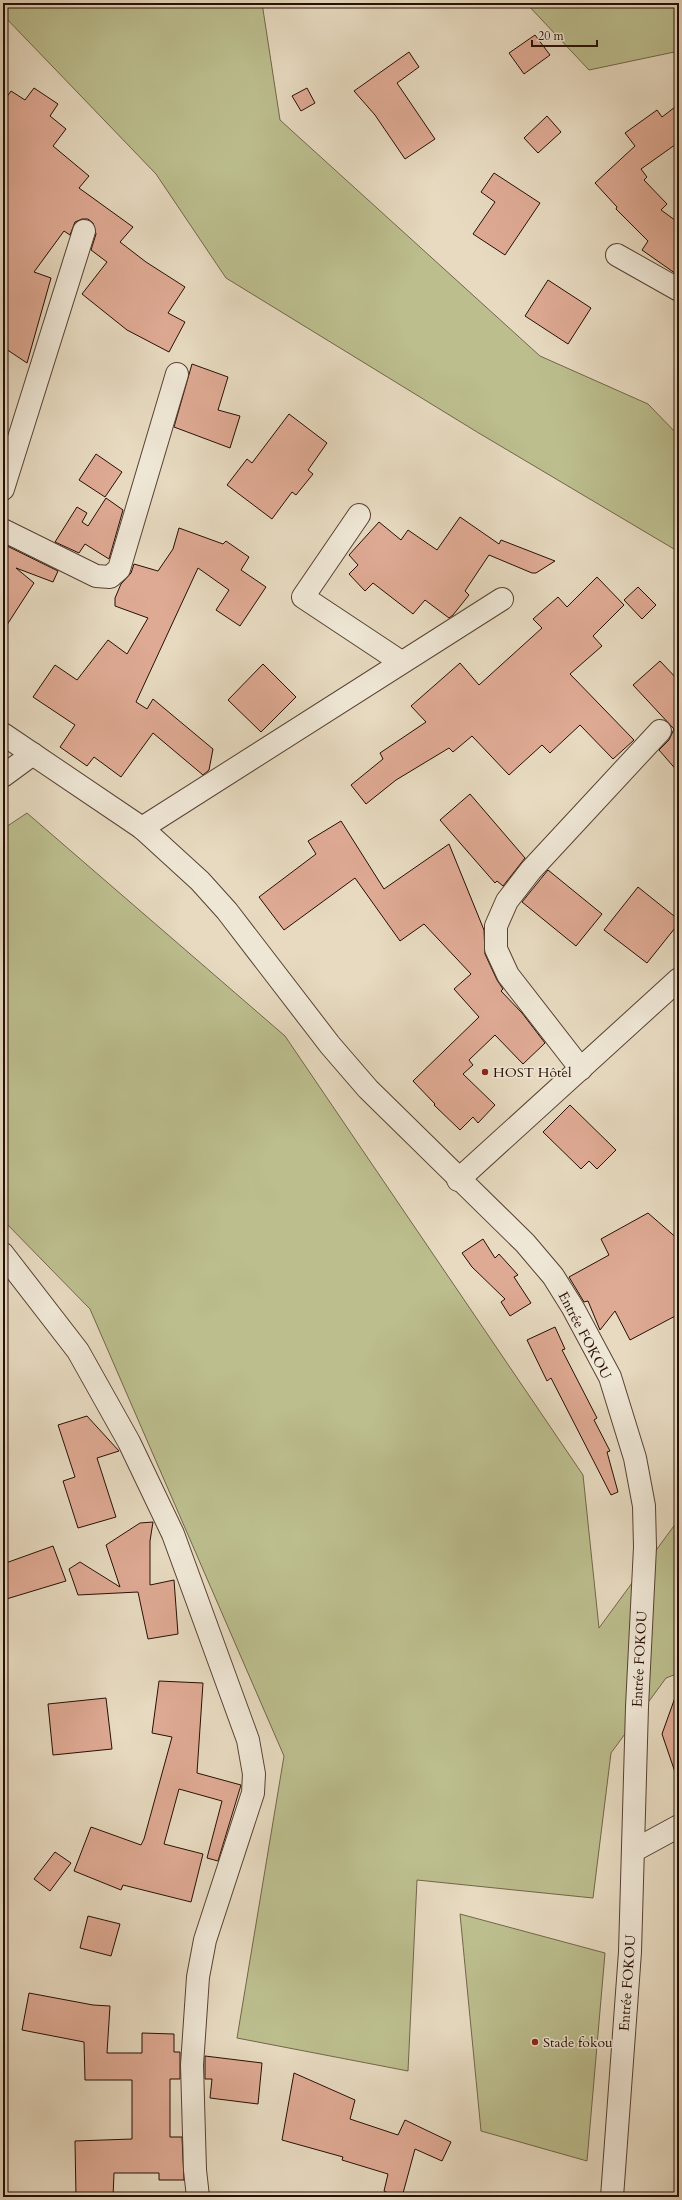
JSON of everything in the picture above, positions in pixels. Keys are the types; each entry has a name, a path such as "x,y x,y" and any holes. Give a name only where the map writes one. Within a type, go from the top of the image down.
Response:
{"street":[{"path":"3,489 6,466 84,231"},
{"path":"617,255 679,290"},
{"path":"3,530 96,576 110,577 119,569 177,374"},
{"path":"359,515 304,597 401,662"},
{"path":"142,828 502,599"},
{"path":"581,1069 508,975 496,949 496,926 507,902 531,870 660,731"},
{"name":"Entrée FOKOU","path":"3,734 142,828 200,881 227,911 335,1051 368,1089 458,1180 525,1244 553,1276 573,1308 610,1377 635,1458 644,1506 644,1547 636,1707 630,1952 612,2197"},
{"path":"3,776 33,754"},
{"path":"458,1180 679,979"},
{"path":"3,1254 78,1351 129,1442 173,1534 248,1740 254,1774 252,1793 205,1940 198,1977 192,2066 195,2170 198,2197"},
{"path":"633,1851 679,1826"}],"green space":[{"path":"3,3 262,3 280,120 540,356 648,404 679,436 679,552 477,432 226,278 156,174 3,15"},
{"path":"526,3 679,3 679,51 589,70"},
{"path":"27,813 285,1036 583,1475 599,1628 679,1519 679,1673 666,1678 611,1753 593,1898 417,1880 408,2071 237,2038 284,1756 90,1309 3,1220 3,829"},
{"name":"Stade fokou","path":"460,1914 605,1953 587,2161 481,2131"}],"building":[{"path":"535,35 550,55 524,74 509,53"},
{"path":"409,52 419,67 397,83 435,139 405,159 375,115 354,91"},
{"path":"34,88 58,104 50,116 66,129 53,146 89,176 79,188 133,227 120,242 146,262 185,287 168,313 185,322 169,352 127,330 82,294 107,262 91,250 96,234 93,223 88,219 82,219 75,222 70,235 64,231 34,272 51,278 27,363 3,347 3,102 11,91 25,100"},
{"path":"307,88 315,103 301,111 292,96"},
{"path":"679,104 679,142 641,169 647,177 644,180 667,204 661,210 679,223 679,276 642,250 648,241 616,209 617,207 595,183 635,146 625,133 657,110 662,117"},
{"path":"547,116 561,132 538,153 524,138"},
{"path":"494,173 540,203 505,255 473,234 495,202 481,192"},
{"path":"548,280 591,308 568,344 525,316"},
{"path":"192,364 228,377 218,410 240,416 230,448 174,427"},
{"path":"289,414 327,443 308,470 313,474 296,495 292,492 272,519 227,485 247,459 252,463"},
{"path":"96,454 122,472 105,497 79,480"},
{"path":"106,498 123,510 109,559 85,544 79,553 55,542 77,507 87,513 82,522 88,526"},
{"path":"460,517 499,544 501,540 555,561 536,573 532,573 489,555 465,591 469,595 449,618 425,600 413,614 373,583 365,591 349,574 358,565 349,555 379,522 401,540 408,530 437,550"},
{"path":"179,528 223,544 226,541 249,557 241,570 266,587 240,626 216,610 229,590 198,568 136,702 147,709 153,699 213,749 209,770 203,775 153,733 121,777 94,757 87,766 60,747 75,725 33,697 55,665 77,680 108,640 127,654 148,618 115,606 115,598 121,584 131,573 134,564 158,571 173,549"},
{"path":"3,544 58,571 53,582 16,568 34,583 3,631"},
{"path":"597,577 624,605 593,636 602,646 570,674 634,740 613,759 580,725 550,753 542,745 509,775 472,736 453,752 449,748 396,780 366,804 351,785 383,759 380,753 426,722 411,706 460,663 479,685 542,628 533,619 558,597 567,607"},
{"path":"638,587 656,605 642,619 624,600"},
{"path":"660,661 679,681 679,773 659,750 669,740 674,729 633,685"},
{"path":"263,664 296,697 261,732 228,700"},
{"path":"470,794 525,858 503,886 497,881 495,883 440,820"},
{"path":"341,821 384,889 449,844 484,930 485,954 497,980 503,989 501,991 522,1013 545,1043 523,1064 495,1035 469,1060 473,1065 463,1074 495,1105 478,1123 473,1117 460,1130 434,1105 435,1104 413,1081 479,1017 454,989 471,974 424,924 400,941 355,878 284,930 259,897 316,854 308,841"},
{"path":"548,870 602,914 576,946 522,902"},
{"path":"638,887 679,920 679,923 647,963 604,930"},
{"path":"570,1105 616,1150 597,1169 589,1161 581,1169 543,1132"},
{"path":"648,1213 679,1240 679,1314 630,1340 615,1311 600,1330 588,1301 584,1302 569,1277 609,1255 601,1239"},
{"path":"483,1239 495,1258 499,1254 518,1275 514,1277 531,1303 510,1316 501,1302 505,1299 472,1267 462,1253"},
{"path":"555,1327 565,1349 562,1350 597,1418 594,1420 610,1451 607,1452 618,1492 611,1495 551,1378 547,1381 527,1340"},
{"path":"87,1416 119,1451 97,1458 116,1517 78,1528 63,1481 75,1477 58,1425"},
{"path":"153,1522 150,1541 150,1585 174,1580 178,1634 148,1639 138,1592 78,1595 69,1569 80,1562 120,1587 106,1545 140,1523"},
{"path":"53,1546 66,1581 3,1600 3,1564"},
{"path":"159,1681 203,1683 197,1773 241,1785 218,1861 207,1858 222,1801 179,1789 164,1844 203,1854 191,1902 123,1885 121,1890 74,1871 91,1827 141,1845 144,1839 172,1737 152,1733"},
{"path":"677,1692 679,1693 679,1775 676,1775 662,1734"},
{"path":"106,1698 112,1749 53,1755 48,1704"},
{"path":"55,1852 71,1863 50,1891 34,1879"},
{"path":"88,1916 120,1924 111,1956 80,1948"},
{"path":"29,1993 93,2005 110,2006 107,2053 142,2053 142,2033 174,2034 174,2052 180,2052 180,2079 170,2079 170,2137 182,2137 184,2180 159,2180 159,2173 114,2173 113,2197 76,2197 75,2141 132,2139 132,2080 85,2080 84,2042 22,2030"},
{"path":"205,2056 262,2063 258,2104 210,2098 212,2079 205,2079"},
{"path":"294,2073 355,2100 350,2119 398,2135 405,2120 451,2142 442,2161 415,2149 402,2197 396,2197 384,2191 388,2174 342,2160 343,2157 282,2140"}],"place":[{"name":"HOST Hôtel","path":"485,1072"},
{"name":"Stade fokou","path":"535,2042"}]}
